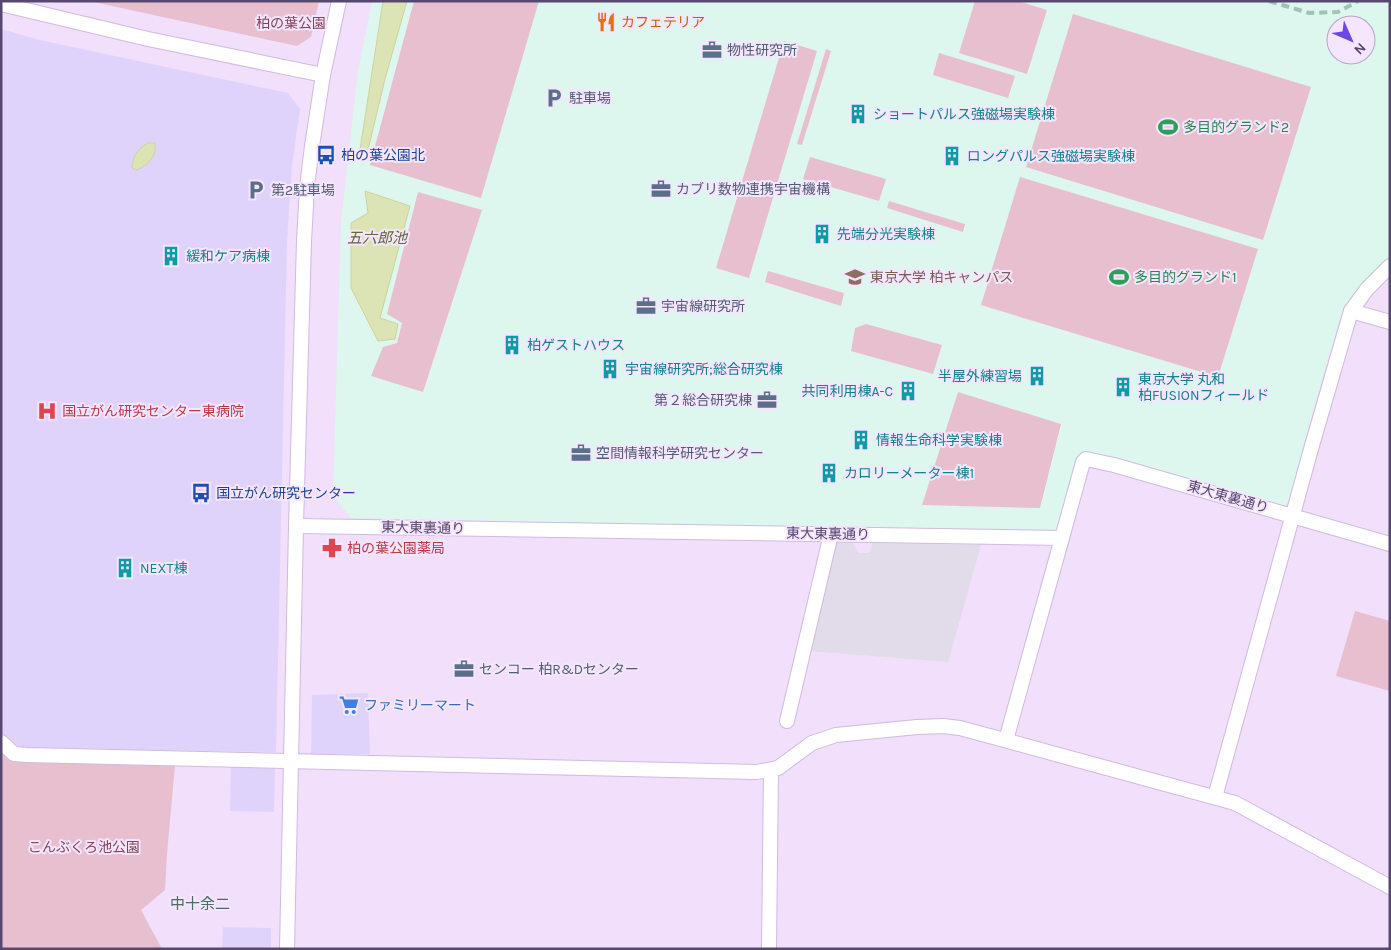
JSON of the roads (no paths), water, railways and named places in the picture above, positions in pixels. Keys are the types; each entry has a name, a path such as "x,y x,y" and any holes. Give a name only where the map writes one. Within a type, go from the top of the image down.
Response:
{"street":[{"path":"287,949 300,348 307,187 323,76 338,1"},
{"path":"1,4 148,39 323,76"},
{"path":"1215,797 1351,312 1367,289 1390,266"},
{"path":"1351,312 1390,322"},
{"name":"東大東裏通り","path":"296,526 1062,538 1083,462 1086,459 1114,465 1293,515"},
{"path":"1293,515 1390,544"},
{"path":"788,721 831,534"},
{"path":"1006,740 1062,538"},
{"path":"1,742 14,754 27,755 757,772 778,768 812,743 836,735 943,726 960,728 1006,740 1235,803 1390,887"},
{"path":"769,949 770,770"}],"water":[{"path":"383,1 407,1 385,79 368,150 359,156"},
{"path":"148,143 155,143 153,156 145,165 137,170 132,168 136,153"},
{"name":"五六郎池","path":"365,191 410,206 380,318 398,324 395,339 378,341 351,288 351,223 368,213"}],"railway":[{"path":"1269,1 1309,13 1338,12 1358,1"}],"place":[{"name":"カフェテリア","path":"606,22"},
{"name":"物性研究所","path":"712,50"},
{"name":"駐車場","path":"554,98"},
{"name":"ショートパルス強磁場実験棟","path":"858,114"},
{"name":"多目的グランド2","path":"1168,127"},
{"name":"柏の葉公園北","path":"326,155"},
{"name":"ロングパルス強磁場実験棟","path":"952,156"},
{"name":"カブリ数物連携宇宙機構","path":"661,189"},
{"name":"第2駐車場","path":"256,190"},
{"name":"先端分光実験棟","path":"822,234"},
{"name":"緩和ケア病棟","path":"171,256"},
{"name":"東京大学 柏キャンパス","path":"855,277"},
{"name":"多目的グランド1","path":"1119,277"},
{"name":"宇宙線研究所","path":"646,306"},
{"name":"柏ゲストハウス","path":"512,345"},
{"name":"宇宙線研究所;総合研究棟","path":"610,369"},
{"name":"半屋外練習場","path":"1037,376"},
{"name":"東京大学 丸和 柏FUSIONフィールド","path":"1123,387"},
{"name":"共同利用棟A-C","path":"908,391"},
{"name":"第２総合研究棟","path":"767,400"},
{"name":"国立がん研究センター東病院","path":"47,411"},
{"name":"情報生命科学実験棟","path":"861,440"},
{"name":"空間情報科学研究センター","path":"581,453"},
{"name":"カロリーメーター棟1","path":"829,473"},
{"name":"国立がん研究センター","path":"201,493"},
{"name":"柏の葉公園薬局","path":"332,548"},
{"name":"NEXT棟","path":"125,568"},
{"name":"センコー 柏R&Dセンター","path":"464,669"},
{"name":"ファミリーマート","path":"349,705"}],"district":[{"name":"中十余二","path":"200,904"}],"park label":[{"name":"柏の葉公園","path":"291,23"},
{"name":"こんぶくろ池公園","path":"84,847"}]}
